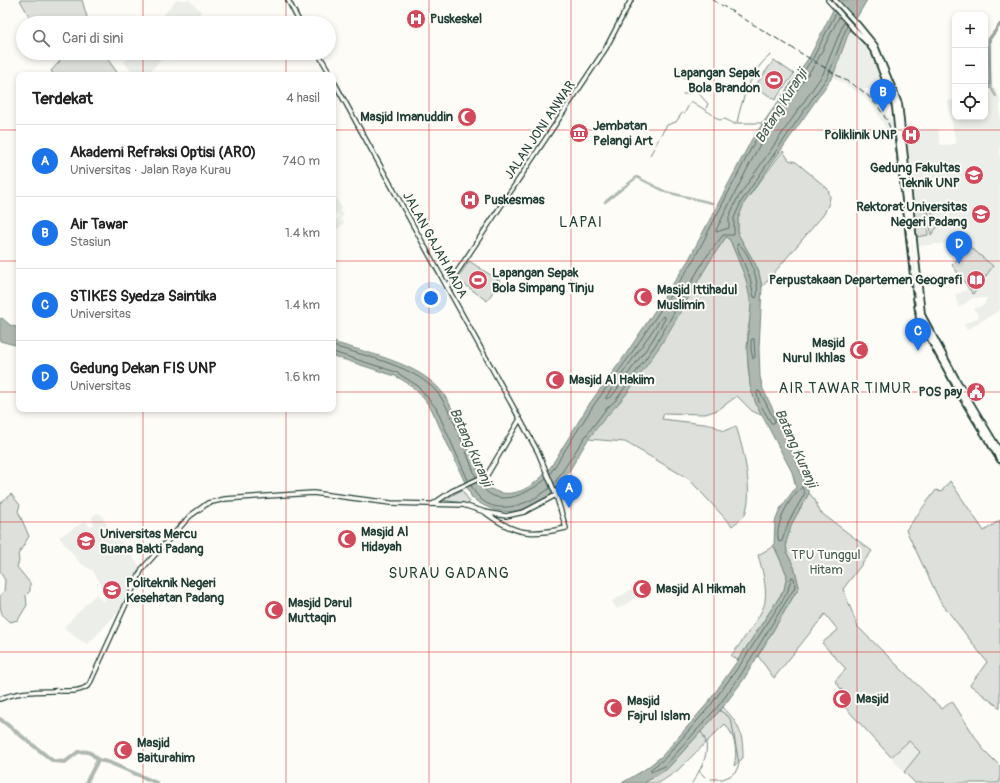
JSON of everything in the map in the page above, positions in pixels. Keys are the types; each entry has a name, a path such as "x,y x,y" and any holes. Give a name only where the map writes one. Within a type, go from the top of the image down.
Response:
{"highway":[{"path":"857,24 875,46 898,101 919,318 1000,452"},
{"path":"854,28 872,48 893,98 904,169"},
{"path":"932,339 965,402 1000,460"}],"main road":[{"path":"288,0 296,16"},
{"name":"JALAN JONI ANWAR","path":"447,287 602,55 631,0"},
{"path":"835,0 857,24"},
{"path":"829,2 854,28"},
{"path":"322,60 328,72"},
{"name":"JALAN GAJAH MADA","path":"336,85 545,467 566,528 530,534 517,532 494,517"},
{"path":"432,505 463,486 482,478 489,472 520,419"},
{"path":"0,699 20,693 76,691 88,685 142,569 190,516 208,503 225,499 313,493 364,501 432,505 466,505 494,517 524,512 555,493"}],"shaded area":[{"path":"177,0 189,0 202,12 199,16 162,16"},
{"path":"850,29 870,50 891,101 883,105 869,89 862,89 872,95 894,126 886,129 874,107 861,94 833,77"},
{"path":"126,60 161,60 150,72 132,72 124,62"},
{"path":"995,89 1000,98 1000,310 967,330 964,324 979,317 974,309 984,305 987,298 972,298 959,308 955,295 967,290 959,270 952,263 950,243 915,246 903,130 938,129 940,145 956,144 948,101 952,100 952,120 988,120 988,92"},
{"path":"336,198 342,209 339,211 344,214 338,223 342,220 344,223 336,230 336,221 340,215 336,215 338,212 336,213"},
{"path":"97,513 102,515 104,521 141,568 125,605 88,644 76,638 64,627 96,594 103,602 108,596 93,571 80,563 59,537 86,521 89,527 94,525 92,517"},
{"path":"634,588 639,596 617,609 612,601"},
{"path":"910,741 921,752 904,772 891,757"}],"green space":[{"path":"20,0 82,0 87,16 29,16"},
{"path":"108,60 117,72 52,72 51,71 60,61"},
{"name":"Lapangan Sepak Bola Brandon","path":"774,60 794,74 775,100 755,86"},
{"path":"783,151 789,160 796,162 828,189 830,197 824,214 762,287 758,269 738,234 738,219 744,203"},
{"path":"925,203 928,235 916,237 916,218 913,218 912,204"},
{"path":"928,208 939,220 939,225 931,235"},
{"path":"726,237 730,240 740,263 750,295 751,313 747,353 749,375 754,396 763,416 752,411 737,396 718,410 705,414 664,413 662,419 712,425 724,431 736,426 745,459 748,496 744,516 732,526 689,479 625,442 588,439"},
{"path":"970,247 993,266 973,294 952,265"},
{"name":"Lapangan Sepak Bola Simpang Tinju","path":"469,261 500,281 487,301 457,279"},
{"path":"950,481 984,531 1000,520 1000,708 970,685 987,662 940,601 906,530 936,490 941,492"},
{"path":"462,490 470,502 468,504 443,500"},
{"name":"TPU Tunggul Hitam","path":"809,493 815,500 820,512 872,551 843,589 858,627 942,709 952,701 983,749 1000,766 1000,783 915,783 904,772 920,752 909,741 891,757 844,706 848,703 844,693 835,681 846,669 822,643 838,630 825,614 774,678 758,656 799,587 794,567 787,553 786,542 792,523"},
{"path":"11,494 20,505 18,511 29,536 18,555 19,561 17,567 30,583 30,591 26,595 27,605 18,620 10,622 2,615 0,604 0,595 4,592 5,580 0,572 0,503"},
{"path":"774,546 787,575 784,590 738,660 731,656 756,621 765,601 765,584 758,555"},
{"path":"723,707 733,719 739,730 742,742 743,758 734,766 736,755 735,744 725,724 677,771 659,783 644,783 667,769"}],"water":[{"path":"838,0 867,0 850,29 833,76 744,203 738,219 738,234 758,269 762,287 759,348 760,377 763,389 786,436 809,493 792,523 786,542 787,553 794,567 799,587 744,679 723,707 700,733 667,769 644,783 622,783 644,770 662,756 707,704 784,590 787,575 774,546 775,522 780,509 796,487 792,472 756,404 750,386 747,350 751,304 746,279 730,240 726,237 708,264 660,346 635,383 589,438 562,482 552,493 542,500 532,506 522,509 502,511 482,505 472,498 432,410 424,399 412,386 395,376 336,357 336,343 392,360 406,366 432,382 442,392 454,413 486,486 495,491 504,493 521,491 529,487 550,468 590,403 626,354 688,261 752,139 810,56"},
{"path":"1000,23 1000,26 990,40 991,86 989,89 988,39"},
{"path":"2,318 10,325 16,327 16,345 0,341 0,319"}],"waterway":[{"path":"762,123 737,123 741,105 748,86 758,68 771,55"},
{"path":"679,71 681,76 692,82 695,89 708,104 706,108"},
{"path":"683,94 687,94 694,86"},
{"path":"990,86 996,96"},
{"path":"684,114 691,101 708,112"},
{"path":"709,112 719,120 725,119 735,124"},
{"path":"660,136 667,125 676,122 682,113"},
{"path":"655,146 659,138"},
{"path":"650,155 654,148"},
{"path":"605,202 637,177 666,192 712,203"},
{"path":"711,779 723,779 730,776 736,771 739,764 732,724 729,717 719,710"},
{"name":"Batang Kuranji","path":"0,719 53,761 65,762 78,752 87,752 92,754 98,760 108,762 157,783"},
{"path":"692,783 705,758 705,738 701,732"},
{"path":"86,783 98,760"},
{"path":"699,771 705,777"}],"railway":[{"path":"713,0 860,89 878,106 890,127 895,143 917,320 930,347 1000,465"}],"place":[{"name":"Puskeskel","path":"416,19"},
{"name":"Lapangan Sepak Bola Brandon","path":"774,80"},
{"name":"Air Tawar","path":"883,112"},
{"name":"Masjid Imanuddin","path":"467,117"},
{"name":"Jembatan Pelangi Art","path":"579,133"},
{"name":"Poliklinik UNP","path":"911,135"},
{"name":"Gedung Fakultas Teknik UNP","path":"974,175"},
{"name":"Puskesmas","path":"470,200"},
{"name":"Rektorat Universitas Negeri Padang","path":"981,214"},
{"name":"Gedung Dekan FIS UNP","path":"959,264"},
{"name":"Lapangan Sepak Bola Simpang Tinju","path":"478,280"},
{"name":"Perpustakaan Departemen Geografi","path":"976,280"},
{"name":"Masjid Ittihadul Muslimin","path":"643,297"},
{"name":"Masjid Nurul Ikhlas","path":"859,350"},
{"name":"STIKES Syedza Saintika","path":"918,351"},
{"name":"Masjid Al Hakiim","path":"555,380"},
{"name":"POS pay","path":"976,392"},
{"name":"Akademi Refraksi Optisi (ARO)","path":"569,508"},
{"name":"Masjid Al Hidayah","path":"347,539"},
{"name":"Universitas Mercu Buana Bakti Padang","path":"86,541"},
{"name":"Masjid Al Hikmah","path":"642,589"},
{"name":"Politeknik Negeri Kesehatan Padang","path":"112,590"},
{"name":"Masjid Darul Muttaqin","path":"274,610"},
{"name":"Masjid","path":"842,699"},
{"name":"Masjid Fajrul Islam","path":"613,708"},
{"name":"Masjid Baiturahim","path":"123,750"}],"district":[{"name":"LAPAI","path":"581,222"},
{"name":"AIR TAWAR TIMUR","path":"845,388"},
{"name":"SURAU GADANG","path":"449,573"}]}
